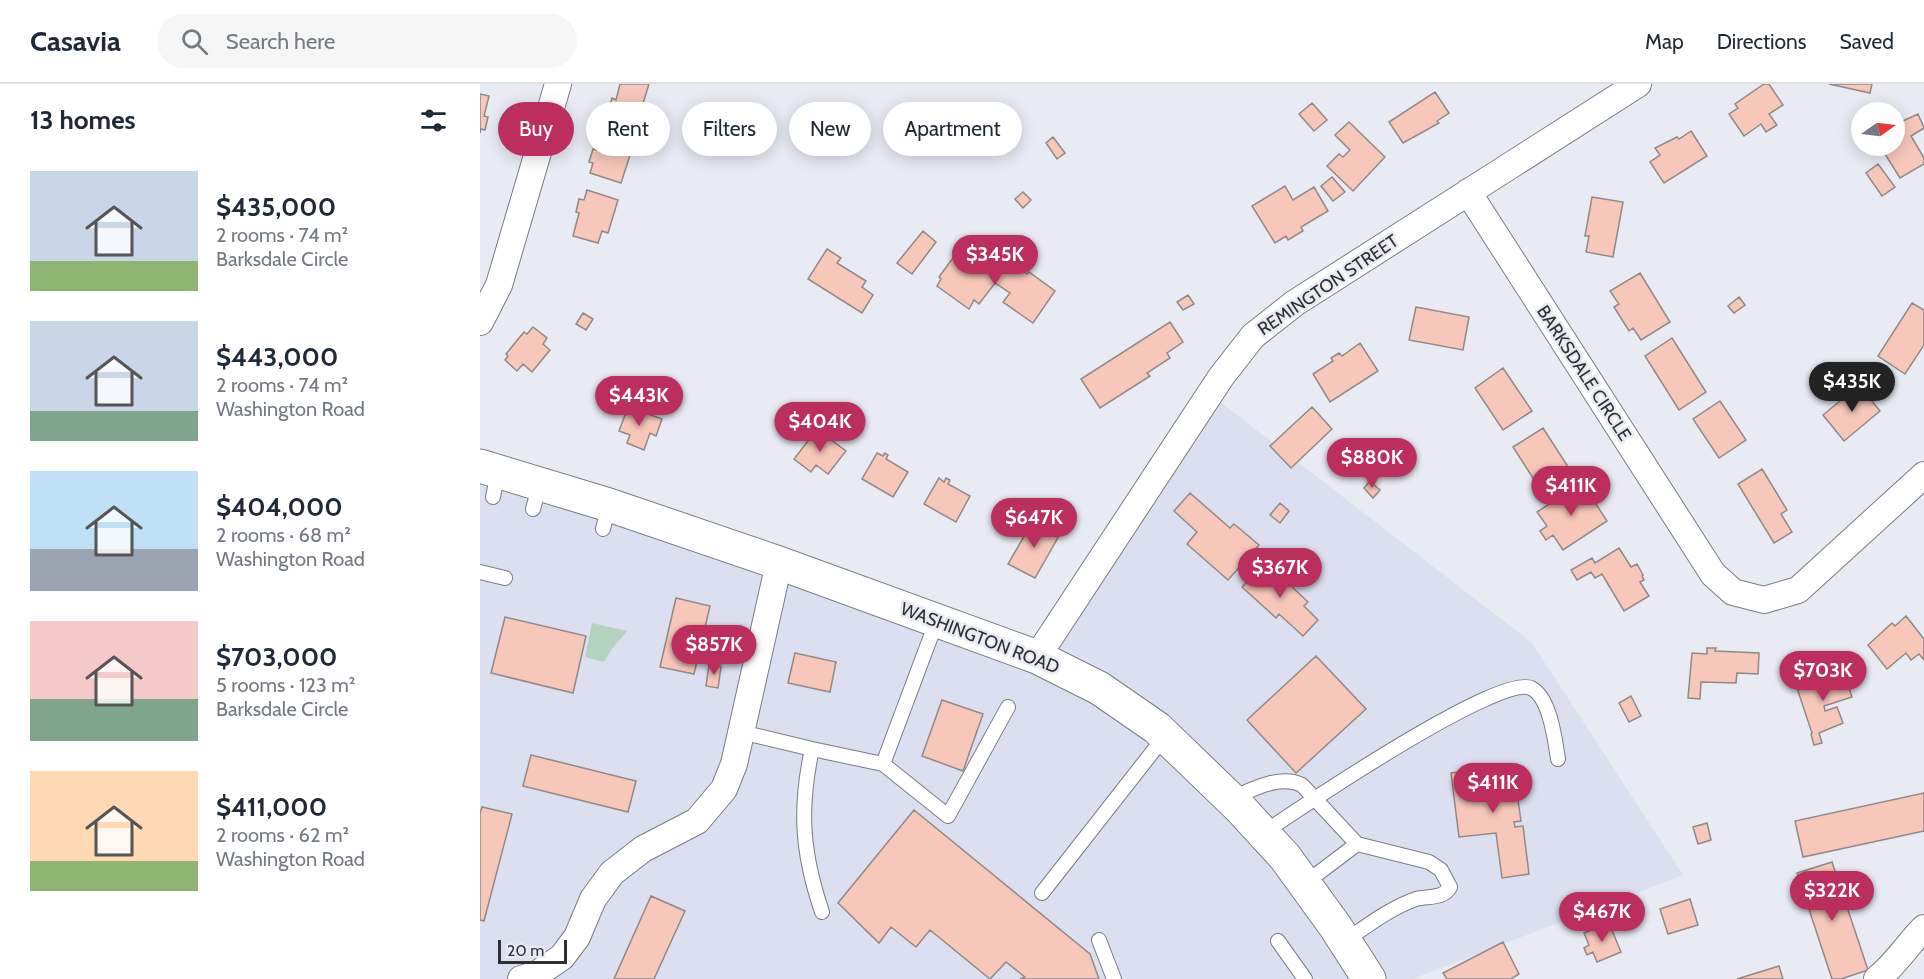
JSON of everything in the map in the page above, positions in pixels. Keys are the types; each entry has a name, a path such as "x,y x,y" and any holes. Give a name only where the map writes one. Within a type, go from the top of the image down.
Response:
{"street":[{"path":"480,322 499,285 558,84"},
{"name":"REMINGTON STREET","path":"1037,657 1221,377 1253,336 1295,303 1638,84"},
{"name":"BARKSDALE CIRCLE","path":"1468,192 1713,574 1733,592 1764,600 1798,590 1924,475"},
{"name":"WASHINGTON ROAD","path":"490,478 536,496 606,517 779,563 1037,657 1099,688 1157,728 1263,833 1285,857 1369,979"},
{"path":"521,979 537,974 562,957 577,937 594,899 612,873 643,849 697,821 724,789 734,764 779,563"},
{"path":"1877,979 1892,967 1911,941 1924,928"}],"lane":[{"path":"480,572 505,578"},
{"path":"883,764 937,620"},
{"path":"1263,833 1395,748 1453,715 1521,687 1528,687 1535,691 1543,702 1552,724 1558,759"},
{"path":"741,732 883,764 948,816 1008,708"},
{"path":"1042,893 1165,736"},
{"path":"812,749 805,781 803,829 811,878 822,912"},
{"path":"1230,799 1258,787 1293,781 1302,785 1357,844 1429,862 1442,870 1450,887 1443,895 1424,897 1401,906 1345,941"},
{"path":"1304,884 1357,844"},
{"path":"1100,940 1114,979"},
{"path":"1278,940 1305,979"}],"shaded area":[{"path":"1215,398 1532,643 1683,875 1412,979 480,979 480,475 1047,650"}],"green space":[{"path":"592,623 627,631 604,662 585,657"}],"building":[{"path":"620,84 649,84 643,102 611,102 612,98 616,100"},
{"path":"1764,84 1769,84 1783,105 1769,114 1777,125 1766,132 1761,124 1744,136 1729,114 1738,108 1735,104"},
{"path":"1829,84 1872,84 1870,93"},
{"path":"1435,92 1449,113 1437,121 1439,123 1403,143 1389,122"},
{"path":"480,94 489,96 484,116 488,117 485,130 481,129 480,133"},
{"path":"1312,103 1327,120 1314,131 1299,114"},
{"path":"1918,114 1924,128 1911,136 1924,158 1924,164 1900,178 1886,156 1905,156 1905,120"},
{"path":"1349,122 1385,157 1353,191 1327,166 1339,154 1343,157 1350,150 1335,135"},
{"path":"1691,131 1707,156 1664,183 1650,162 1660,155 1655,148 1677,137 1679,139"},
{"path":"1053,137 1065,153 1057,159 1046,143"},
{"path":"591,156 630,156 621,183 590,173 593,163 589,162"},
{"path":"1878,164 1895,187 1882,196 1866,173"},
{"path":"1332,177 1345,192 1333,201 1321,186"},
{"path":"1285,186 1293,200 1314,187 1328,211 1301,227 1303,231 1288,240 1286,236 1275,243 1252,206"},
{"path":"587,190 618,200 608,233 602,231 598,243 573,236 579,213 576,212 579,199 584,200"},
{"path":"1023,192 1031,200 1023,208 1015,199"},
{"path":"1592,197 1623,202 1613,257 1586,252 1589,236 1585,236"},
{"path":"923,231 936,242 912,274 897,263"},
{"path":"827,249 841,258 837,263 866,281 862,287 873,295 862,313 808,279"},
{"path":"958,251 991,275 1004,257 1055,291 1033,323 1003,302 1010,293 995,283 979,304 974,300 969,309 937,286 941,279 939,277"},
{"path":"1640,273 1670,322 1641,340 1633,328 1629,331 1614,307 1619,304 1610,291"},
{"path":"1188,295 1194,304 1183,310 1177,302"},
{"path":"1739,297 1745,305 1734,313 1728,306"},
{"path":"1912,303 1924,310 1924,345 1905,374 1878,356"},
{"path":"1416,307 1469,317 1463,350 1409,340"},
{"path":"583,313 593,319 586,330 576,324"},
{"path":"1170,322 1183,342 1167,353 1170,358 1147,373 1150,376 1100,408 1081,379"},
{"path":"533,327 547,338 543,344 550,350 532,372 523,364 517,371 505,360 508,356 506,354 524,332 527,334"},
{"path":"1672,338 1706,392 1679,410 1645,356"},
{"path":"1360,343 1378,371 1330,402 1313,374 1333,361 1331,358 1339,353 1342,356"},
{"path":"1503,368 1532,411 1503,430 1475,388"},
{"path":"1859,385 1880,411 1844,441 1823,415"},
{"path":"1720,401 1746,440 1719,458 1693,419"},
{"path":"628,407 662,419 656,436 650,433 644,450 627,443 630,435 619,431"},
{"path":"1312,407 1332,429 1291,468 1270,446"},
{"path":"1543,428 1572,473 1542,492 1513,447"},
{"path":"817,429 822,433 825,429 828,432 826,436 846,451 828,474 816,465 811,472 794,459"},
{"path":"877,453 883,456 885,453 888,455 886,459 908,472 893,497 862,479"},
{"path":"1762,469 1787,510 1781,514 1792,532 1774,543 1738,484"},
{"path":"939,478 944,482 946,478 950,480 948,484 970,496 956,522 924,504"},
{"path":"1370,481 1380,490 1373,498 1364,488"},
{"path":"1580,484 1589,497 1593,494 1596,500 1594,501 1607,521 1563,550 1553,535 1546,540 1540,531 1547,526 1537,512"},
{"path":"1190,493 1230,528 1234,524 1259,545 1228,580 1187,544 1197,532 1174,511"},
{"path":"1280,503 1289,511 1280,523 1270,515"},
{"path":"1034,519 1060,534 1035,578 1008,564"},
{"path":"1619,548 1631,567 1637,564 1644,580 1640,582 1649,596 1624,611 1602,574 1595,578 1591,572 1577,580 1571,570 1592,558 1595,563"},
{"path":"1266,562 1308,602 1304,606 1318,620 1303,636 1279,614 1276,618 1242,587"},
{"path":"676,598 710,606 694,674 660,667"},
{"path":"1906,616 1924,639 1924,660 1919,654 1911,660 1906,653 1887,669 1868,645 1892,623 1895,626"},
{"path":"505,617 586,636 573,693 491,673"},
{"path":"1707,648 1716,648 1715,651 1759,653 1758,674 1737,673 1736,683 1701,682 1700,699 1688,698 1692,653 1707,654"},
{"path":"795,653 836,662 830,692 788,683"},
{"path":"1316,656 1366,709 1296,773 1247,720"},
{"path":"709,665 721,667 718,688 706,686"},
{"path":"1843,670 1852,697 1824,706 1825,711 1837,707 1843,723 1819,733 1822,743 1814,745 1796,685 1809,681 1807,676 1813,674 1815,679"},
{"path":"1631,696 1641,716 1629,722 1619,703"},
{"path":"942,700 983,714 963,771 922,756"},
{"path":"531,755 636,781 628,812 523,786"},
{"path":"1506,767 1507,776 1522,774 1524,785 1516,786 1521,821 1514,822 1515,827 1523,826 1529,874 1502,878 1496,833 1459,837 1451,773"},
{"path":"1924,793 1924,831 1803,857 1795,821"},
{"path":"482,807 512,814 484,921 480,920 480,813"},
{"path":"914,810 1090,954 1099,979 1020,979 1025,977 1006,962 990,979 930,930 916,947 891,927 879,943 838,903"},
{"path":"1707,823 1711,840 1698,844 1693,827"},
{"path":"1832,862 1868,970 1841,979 1832,979 1797,873"},
{"path":"651,896 685,911 654,979 614,979"},
{"path":"1690,899 1698,925 1668,934 1660,909"},
{"path":"1609,923 1621,952 1597,962 1593,952 1587,955 1584,948 1589,945 1584,933"},
{"path":"1503,942 1519,974 1511,979 1447,979 1443,973"},
{"path":"1779,966 1783,979 1737,979"}]}
